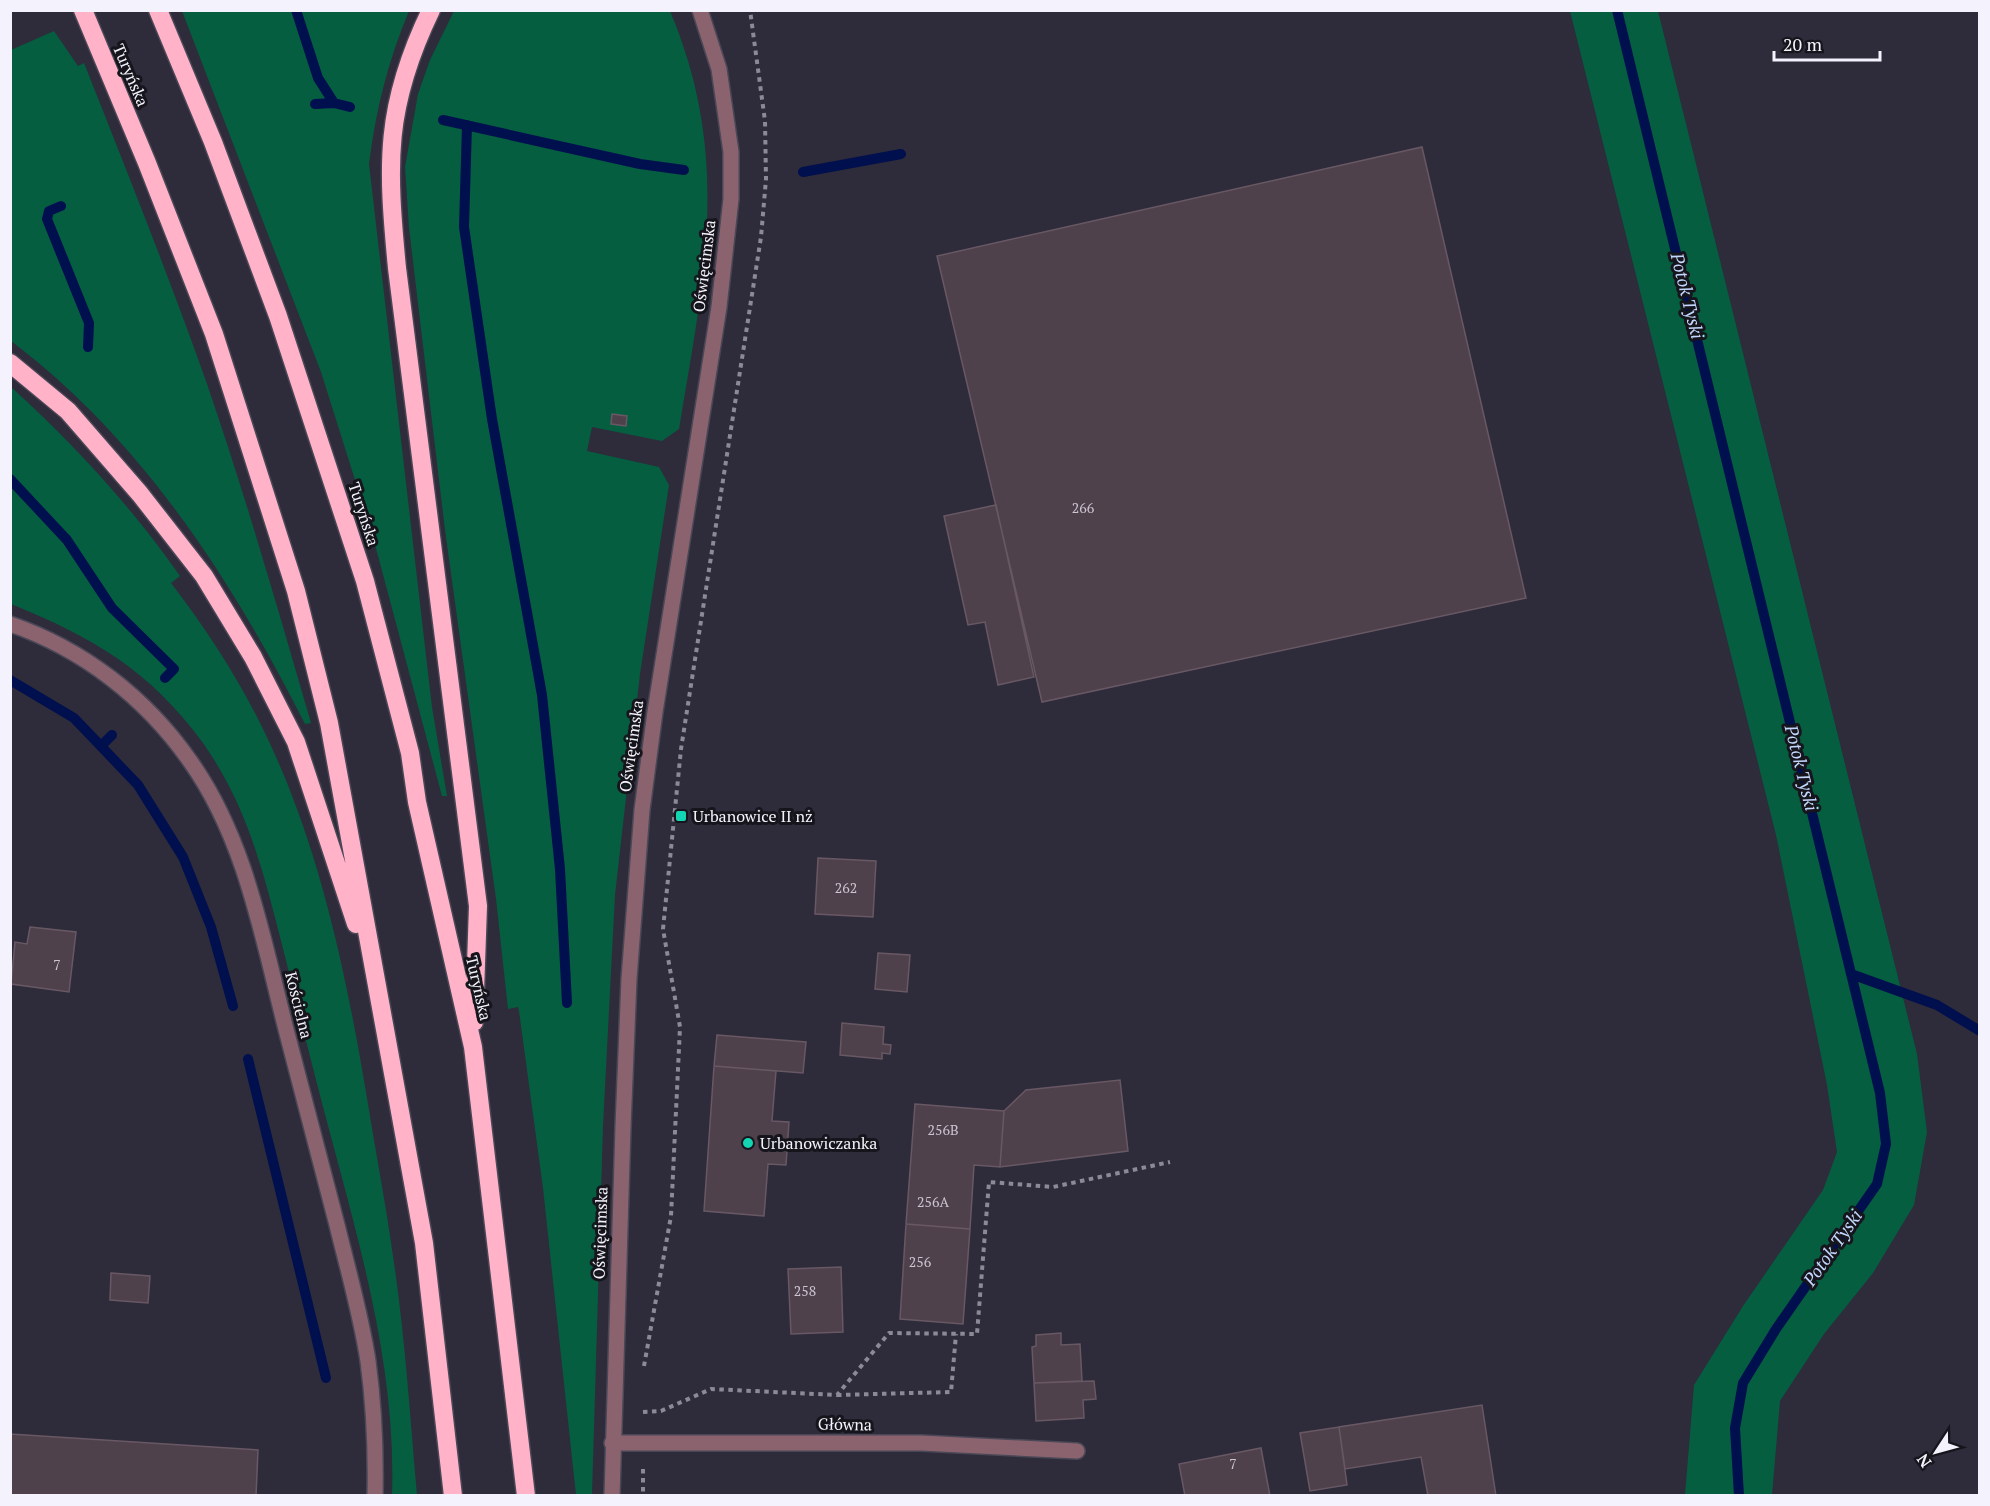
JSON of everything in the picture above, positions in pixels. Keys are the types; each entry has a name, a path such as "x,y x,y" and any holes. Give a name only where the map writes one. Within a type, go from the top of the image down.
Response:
{"highway":[{"name":"Turyńska","path":"83,10 147,163 214,334 296,591 329,723 377,984"},
{"name":"Turyńska","path":"158,10 213,142 278,316 365,582 410,753 417,802 472,1047"},
{"path":"431,10 413,52 396,104 389,187 397,268 478,906 472,1047 526,1496"},
{"path":"10,363 68,411 140,494 204,576 253,657 296,742 377,984 424,1243 453,1496"}],"street":[{"name":"Oświęcimska","path":"612,1496 629,978 642,810 655,712 719,307 731,199 731,152 719,69 700,10"},
{"name":"Kościelna","path":"10,624 62,646 86,661 137,701 161,724 190,760 215,802 231,837 267,950 359,1311 374,1409 375,1496"},
{"name":"Główna","path":"612,1443 921,1443 1077,1451"}],"path":[{"path":"643,1375 671,1216 680,1027 663,929 681,749 761,237 766,179 765,121 750,10"},
{"path":"837,1395 889,1333 977,1334 989,1182 1053,1187 1170,1162"},
{"path":"643,1412 661,1411 711,1389 837,1395 951,1392 956,1334"},
{"path":"643,1402 643,1496"}],"green space":[{"path":"182,11 409,11 384,86 369,164 432,707 447,796 442,796 373,537 321,372"},
{"path":"454,11 670,11 689,65 701,117 707,168 707,218 703,269 679,429 662,441 592,427 587,451 659,467 669,485 640,674 615,895 603,1126 592,1495 576,1495 543,1188 519,1011 518,1007 508,1009 496,899 445,530 409,228 405,167 418,94 430,60"},
{"path":"1570,11 1658,11 1917,1054 1927,1132 1914,1205 1873,1273 1824,1334 1780,1401 1772,1495 1685,1495 1694,1385 1743,1306 1823,1190 1837,1152 1827,1085 1776,835"},
{"path":"54,31 78,66 84,63 177,301 234,466 311,723 305,724 247,617 180,516 102,422 58,380 11,341 11,50"},
{"path":"11,387 57,431 122,500 180,576 171,583 210,637 244,693 285,777 302,822 317,868 341,962 368,1104 397,1286 417,1495 392,1495 392,1441 387,1388 368,1282 272,907 241,811 218,766 203,743 162,695 118,658 68,629 11,604"}],"building":[{"path":"1422,147 1526,598 1042,702 937,256"},
{"path":"612,414 627,416 626,426 611,424"},
{"path":"996,505 1034,677 998,685 985,622 968,625 944,516"},
{"path":"818,858 876,861 873,917 815,914"},
{"path":"30,927 76,932 69,992 11,984 15,942 27,944"},
{"path":"878,953 910,955 907,992 875,989"},
{"path":"842,1023 884,1027 883,1044 891,1045 890,1054 882,1053 882,1059 840,1055"},
{"path":"717,1035 806,1042 803,1073 714,1066"},
{"name":"Urbanowiczanka","path":"714,1066 776,1071 772,1121 789,1122 786,1165 768,1164 764,1216 704,1211"},
{"path":"1120,1080 1128,1151 1000,1167 1004,1111 1026,1090"},
{"path":"915,1104 1004,1111 1000,1167 974,1165 970,1229 906,1224"},
{"path":"906,1224 970,1229 963,1324 900,1319"},
{"path":"841,1267 843,1332 791,1334 788,1269"},
{"path":"111,1273 150,1276 148,1303 110,1300"},
{"path":"1061,1333 1061,1345 1080,1344 1082,1381 1034,1383 1032,1347 1036,1346 1036,1335"},
{"path":"1094,1381 1096,1399 1083,1400 1084,1418 1036,1421 1034,1383"},
{"path":"1482,1405 1496,1496 1428,1496 1421,1457 1345,1469 1339,1427"},
{"path":"1339,1427 1347,1485 1310,1491 1300,1433"},
{"path":"10,1434 258,1450 256,1496 10,1496"},
{"path":"1261,1448 1270,1496 1185,1496 1179,1464"}],"waterway":[{"path":"296,10 318,78 334,103 350,107"},
{"name":"Potok Tyski","path":"1617,10 1880,1093 1886,1144 1877,1184 1776,1329 1743,1383 1735,1428 1739,1496"},
{"path":"315,104 334,103"},
{"path":"443,120 640,164 684,170"},
{"path":"467,125 464,227 492,419 542,695 560,869 567,1003"},
{"path":"803,172 901,154"},
{"path":"61,206 49,211 47,219 89,323 88,347"},
{"path":"10,479 67,540 112,608 174,669 165,678"},
{"path":"10,680 74,718 138,785 183,857 211,927 233,1006"},
{"path":"101,746 112,735"},
{"path":"1851,974 1937,1005 1980,1031"},
{"path":"248,1059 326,1378"}],"place":[{"name":"Urbanowice II nż","path":"681,816"},
{"name":"Urbanowiczanka","path":"748,1143"}]}
